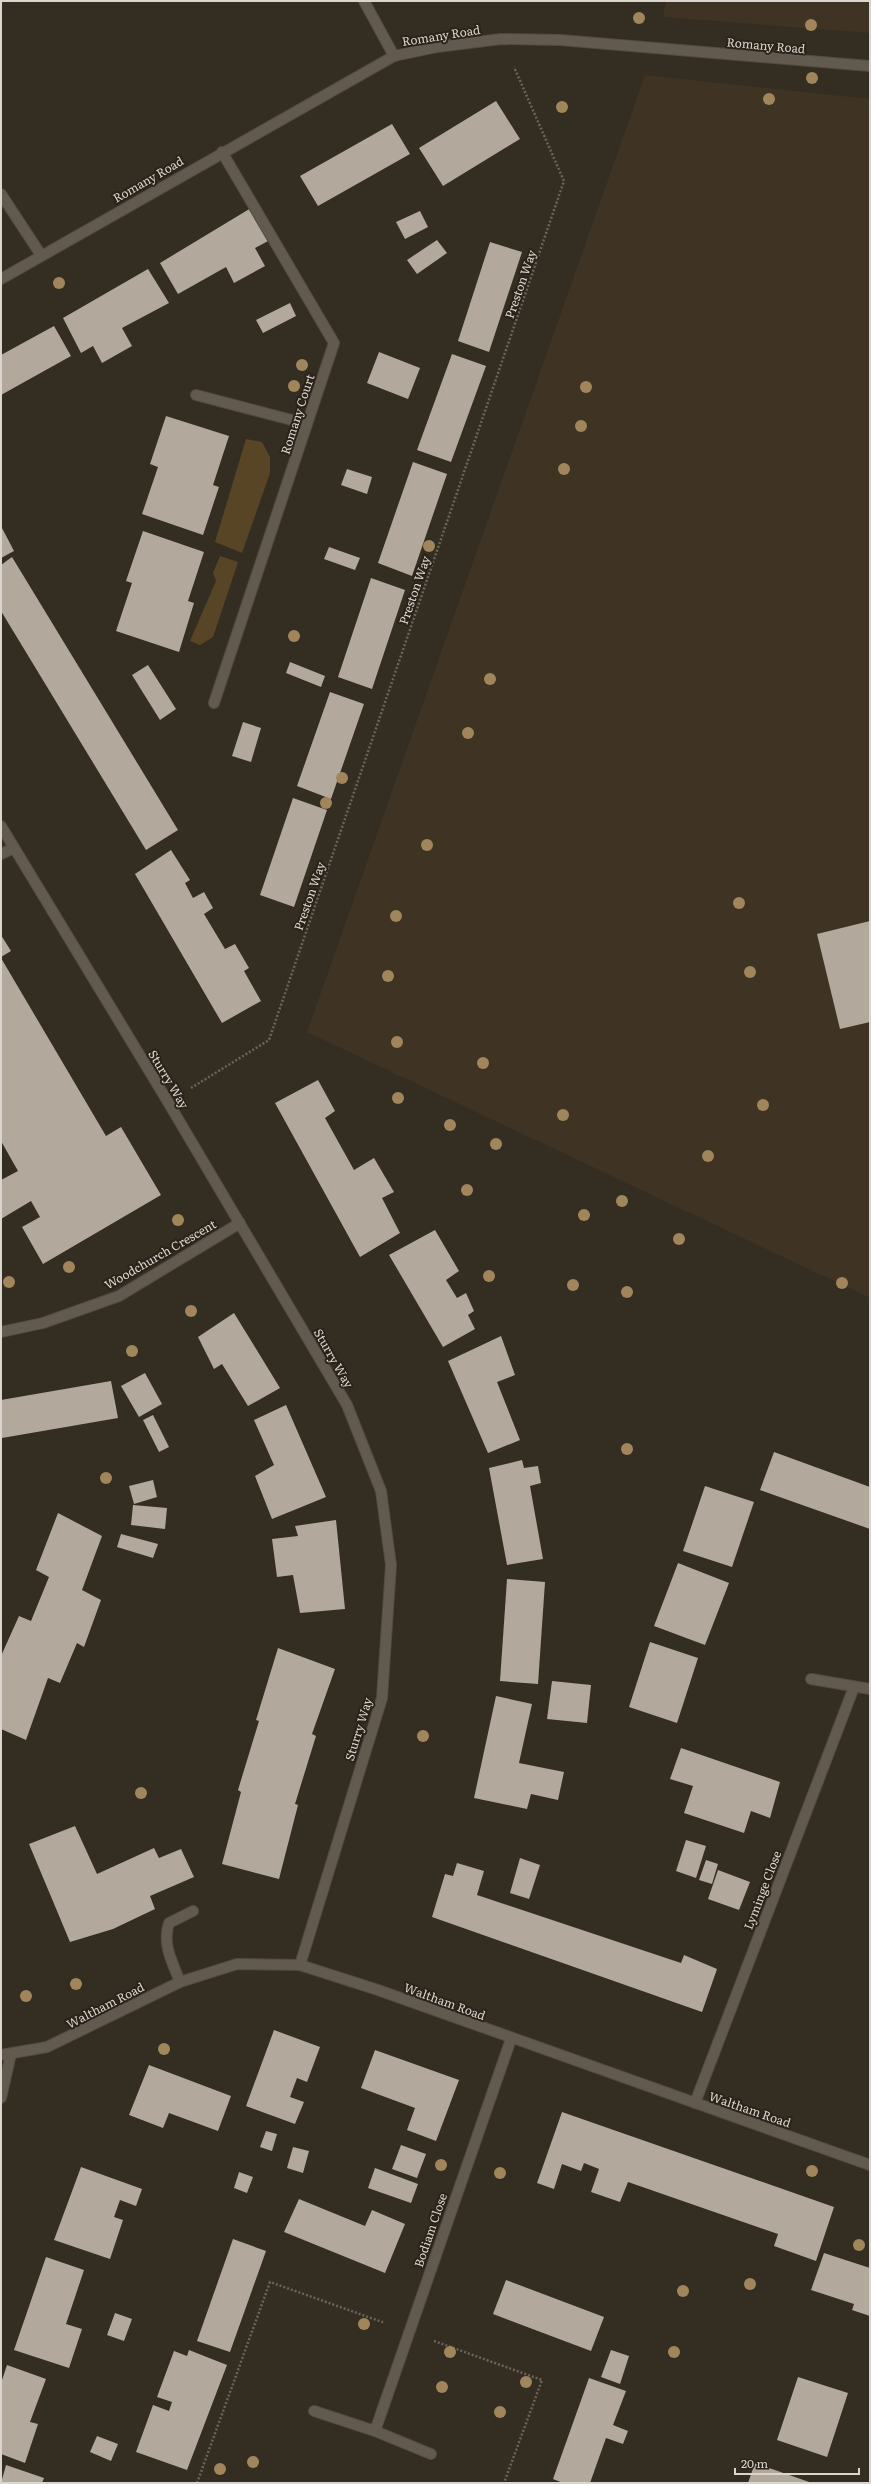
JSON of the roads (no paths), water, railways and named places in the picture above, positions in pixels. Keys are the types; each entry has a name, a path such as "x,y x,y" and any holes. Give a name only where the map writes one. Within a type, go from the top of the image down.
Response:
{"street":[{"path":"364,1 394,56"},
{"name":"Romany Road","path":"1,279 41,254 394,56 437,47 501,39 560,40 870,66"},
{"name":"Romany Court","path":"214,703 334,343 222,152"},
{"path":"1,194 41,254"},
{"path":"196,394 307,424"},
{"name":"Sturry Way","path":"1,826 168,1102 347,1405 381,1491 391,1565 382,1698 300,1965"},
{"path":"1,854 14,848"},
{"name":"Woodchurch Crescent","path":"1,1332 43,1323 119,1296 240,1223"},
{"path":"811,1679 870,1690"},
{"name":"Lyminge Close","path":"695,2103 854,1686"},
{"path":"180,1982 166,1945 165,1934 169,1922 193,1910"},
{"name":"Waltham Road","path":"6,2055 32,2051 58,2042 180,1982 237,1964 300,1965 378,1990 511,2039 870,2165"},
{"name":"Bodiam Close","path":"374,2431 511,2039"},
{"path":"1,2098 6,2055"},
{"path":"314,2411 374,2431 431,2454"}]}
